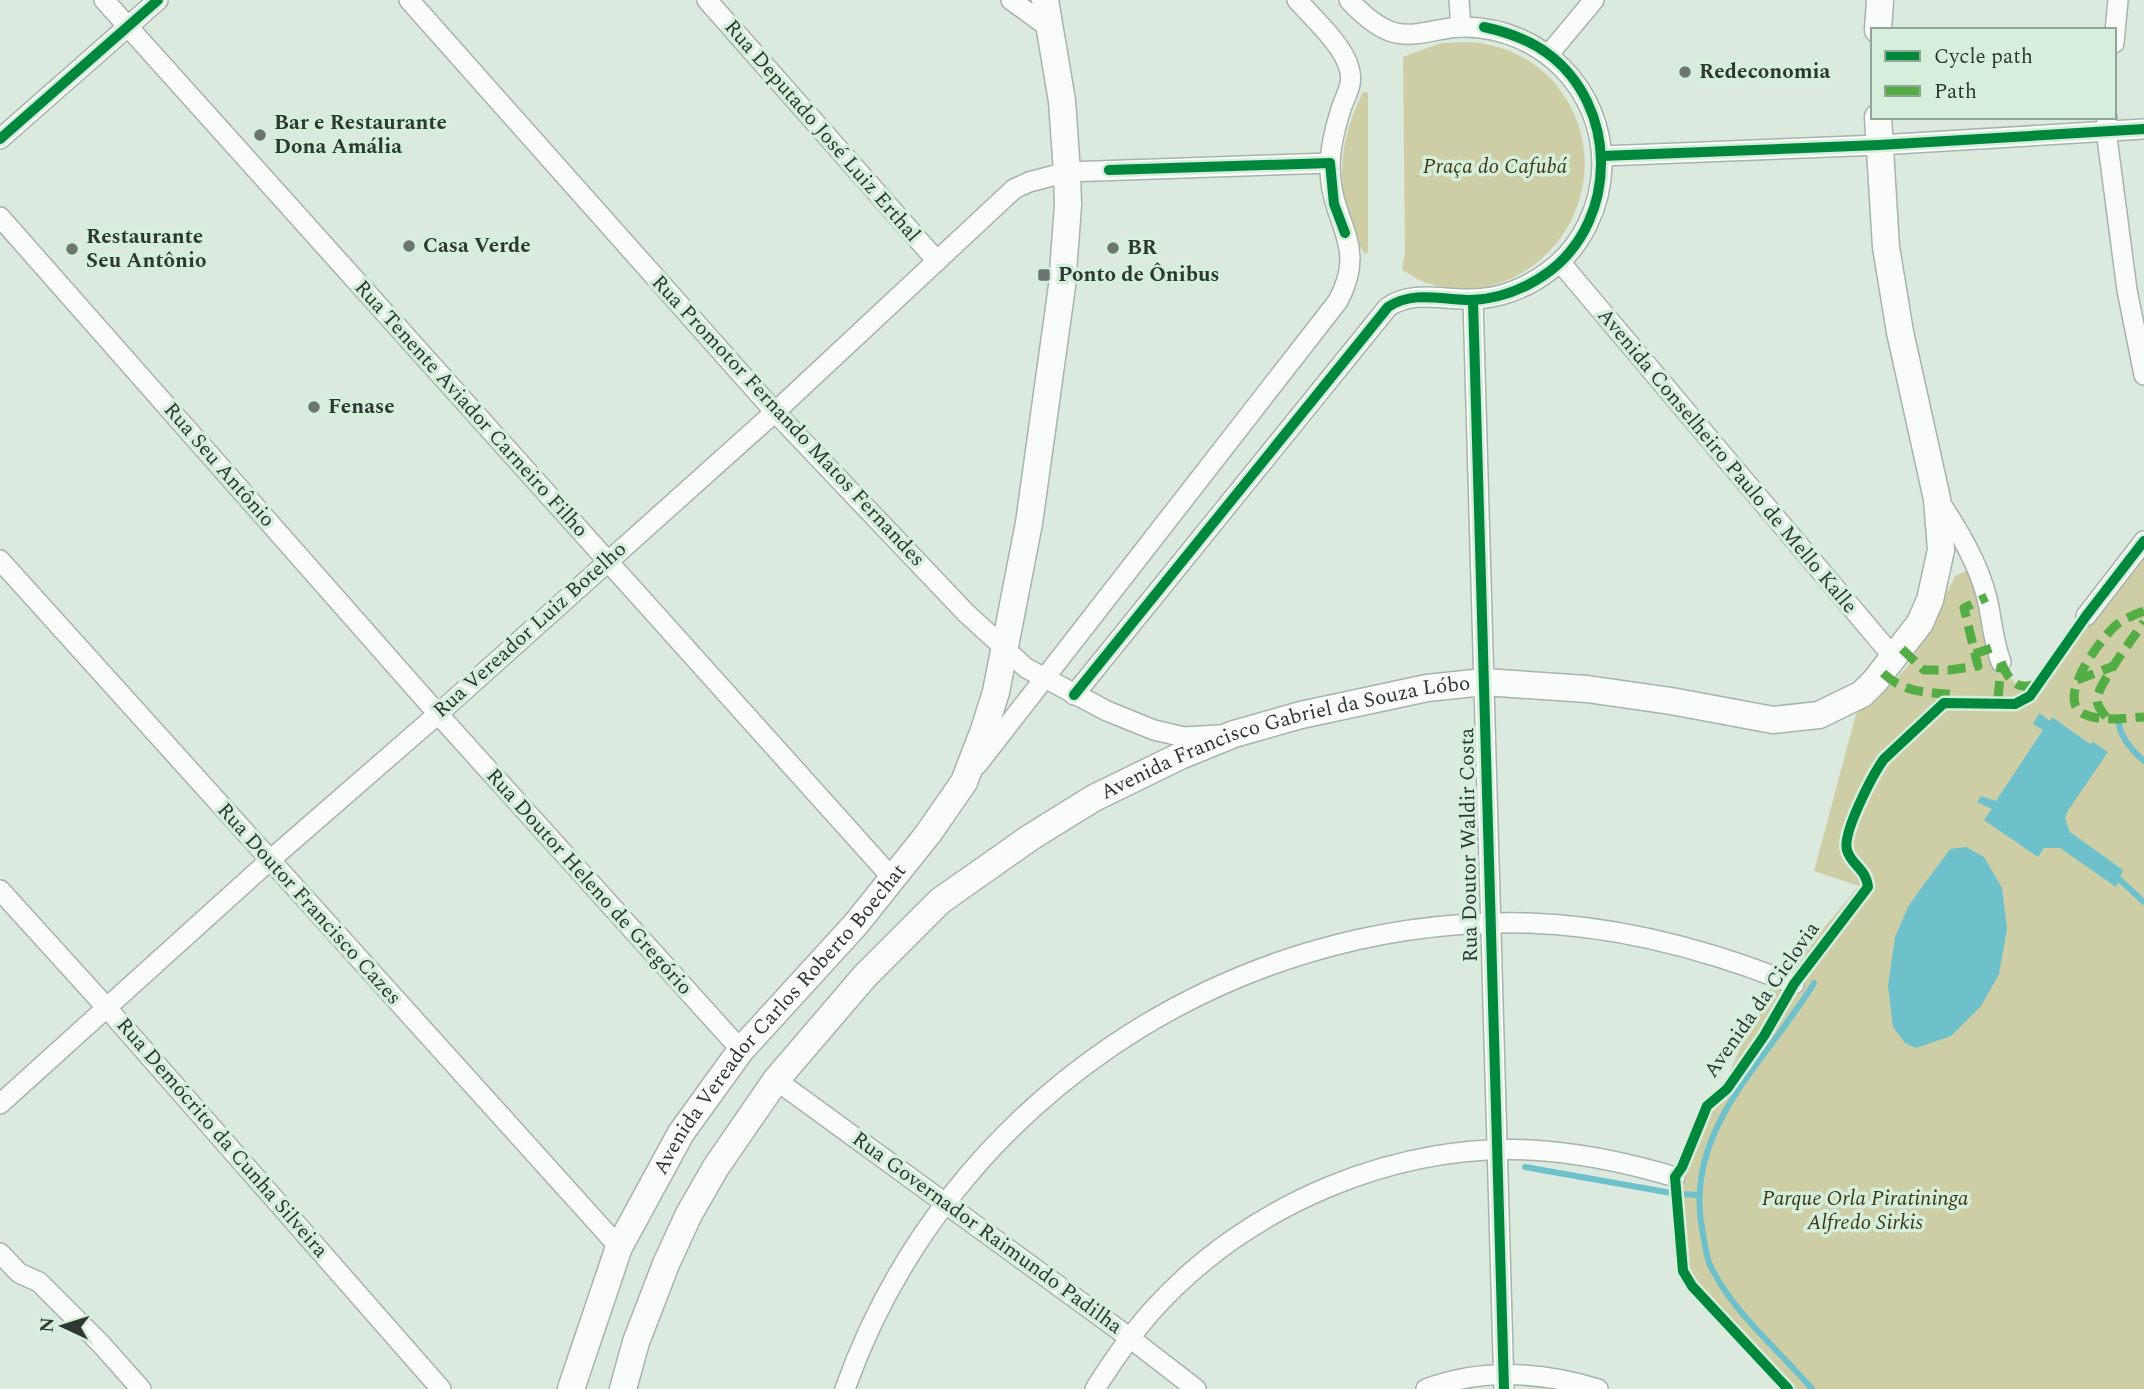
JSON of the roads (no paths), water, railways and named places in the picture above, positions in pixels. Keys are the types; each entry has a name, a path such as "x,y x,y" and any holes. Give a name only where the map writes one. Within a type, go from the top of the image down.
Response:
{"main road":[{"path":"964,782 996,692 1029,523 1052,366 1066,237 1067,172 1062,101 1045,0"},
{"path":"1878,28 1880,0"},
{"name":"Avenida Francisco Gabriel da Souza Lóbo","path":"940,901 1031,837 1094,798 1180,757 1234,734 1391,694 1484,682 1587,690 1671,701 1765,719 1797,719 1819,715 1862,694 1895,659 1920,623 1934,586 1941,550 1937,499 1900,332 1886,247 1878,119"},
{"name":"Avenida Vereador Carlos Roberto Boechat","path":"571,1389 619,1247 681,1133 741,1050 894,880 964,782"},
{"name":"Avenida Vereador Carlos Roberto Boechat","path":"622,1389 636,1342 666,1264 689,1214 716,1167 776,1080 865,976 940,901"}],"street":[{"name":"Rua Tenente Aviador Carneiro Filho","path":"104,0 894,880"},
{"path":"0,139 158,0"},
{"name":"Rua Promotor Fernando Matos Fernandes","path":"409,0 775,412 966,613 1004,649 1042,679 1131,721 1184,737 1234,734"},
{"name":"Rua Deputado José Luiz Erthal","path":"707,0 937,261"},
{"path":"1012,0 1051,29"},
{"path":"1297,0 1342,52 1349,69 1350,89 1333,136 1330,163"},
{"path":"1074,695 1380,316 1395,302 1410,297 1473,300 1519,289 1560,262 1577,243 1589,221 1600,186 1602,156 1598,129 1591,110 1574,81 1549,54 1526,40 1484,27 1402,34 1385,29 1349,0"},
{"path":"1459,0 1461,27"},
{"path":"1549,54 1594,0"},
{"path":"2115,28 2118,0"},
{"path":"1602,156 1879,145 2107,123 2144,129"},
{"path":"2107,123 2127,290 2144,375"},
{"name":"Rua Vereador Luiz Botelho","path":"0,1104 270,860 438,714 775,412 1014,189 1067,172 1330,163"},
{"name":"Avenida Vereador Carlos Roberto Boechat","path":"964,782 1338,301 1347,284 1351,252 1335,204 1330,163"},
{"name":"Rua Seu Antônio","path":"0,217 438,714"},
{"name":"Avenida Conselheiro Paulo de Mello Kalle","path":"1560,262 1895,659"},
{"name":"Rua Doutor Waldir Costa","path":"1473,300 1504,1382"},
{"path":"1937,499 1970,553 1987,597 1995,647 2001,662"},
{"path":"2086,616 2144,541"},
{"name":"Rua Doutor Francisco Cazes","path":"0,560 619,1247"},
{"name":"Rua Doutor Heleno de Gregório","path":"438,714 741,1050"},
{"name":"Rua Demócrito da Cunha Silveira","path":"0,890 441,1389"},
{"path":"845,1389 857,1356 895,1278 945,1202 998,1140 1062,1082 1116,1042 1182,1002 1249,972 1317,949 1388,933 1490,923 1532,923 1604,929 1675,943 1744,964 1794,984"},
{"name":"Rua Governador Raimundo Padilha","path":"776,1080 1196,1389"},
{"path":"1094,1389 1153,1310 1189,1275 1228,1243 1275,1213 1326,1189 1378,1170 1433,1157 1496,1151 1544,1151 1600,1158 1675,1177"},
{"path":"0,1253 19,1273 39,1282 141,1389"},
{"path":"1426,1389 1469,1377 1504,1382 1537,1375 1598,1389"}],"water":[{"path":"2039,713 2050,721 2052,717 2090,744 2093,742 2108,752 2065,819 2070,832 2123,870 2116,887 2060,848 2044,848 2038,857 1984,820 1992,809 1977,802 1981,796 1996,801 2043,730 2033,724"},
{"path":"1966,847 1984,857 2002,888 2007,929 1999,974 1981,1006 1951,1036 1916,1048 1905,1043 1893,1027 1888,986 1895,937 1909,905 1950,849"}],"waterway":[{"path":"2118,718 2126,742 2144,761"},
{"path":"2120,880 2144,902"},
{"path":"1812,1389 1743,1315 1720,1282 1707,1254 1699,1197 1704,1162 1716,1130 1732,1100 1814,983"},
{"path":"1525,1167 1677,1194 1699,1195"}],"place":[{"name":"Redeconomia","path":"1685,72"},
{"name":"Bar e Restaurante Dona Amália","path":"260,135"},
{"name":"Casa Verde","path":"409,246"},
{"name":"BR","path":"1113,248"},
{"name":"Restaurante Seu Antônio","path":"72,249"},
{"name":"Ponto de Ônibus","path":"1044,275"},
{"name":"Fenase","path":"314,407"}],"park label":[{"name":"Praça do Cafubá","path":"1495,167"},
{"name":"Parque Orla Piratininga Alfredo Sirkis","path":"1865,1211"}]}
